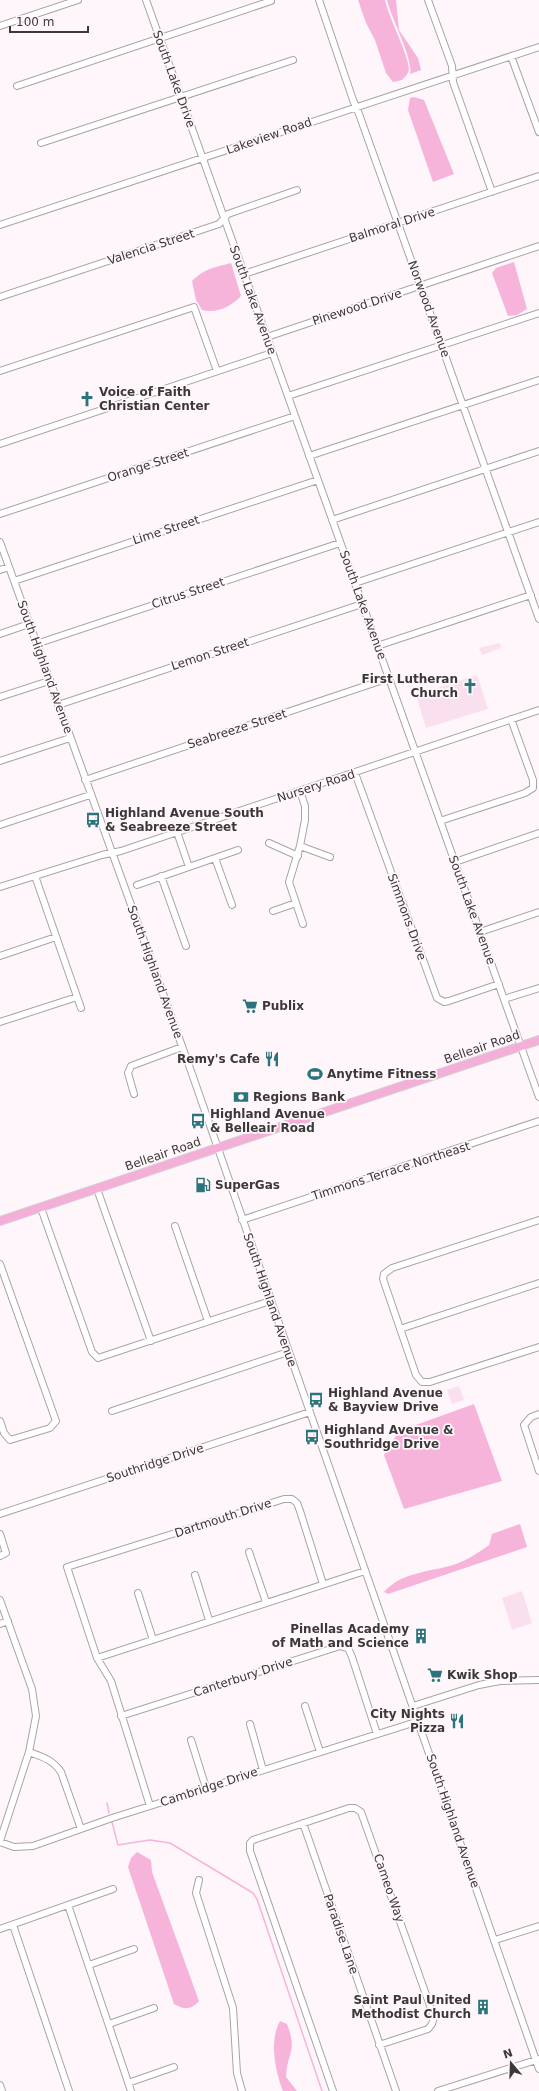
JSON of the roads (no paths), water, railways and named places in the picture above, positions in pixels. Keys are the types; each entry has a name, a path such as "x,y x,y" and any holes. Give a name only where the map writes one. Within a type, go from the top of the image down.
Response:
{"main road":[{"name":"Belleair Road","path":"0,1221 539,1040"}],"street":[{"path":"0,26 78,0"},
{"name":"South Lake Drive","path":"146,0 202,158"},
{"name":"Norwood Avenue","path":"319,0 539,619"},
{"path":"428,0 452,66 453,82 492,192"},
{"path":"16,86 271,1"},
{"name":"Lakeview Road","path":"0,225 539,47"},
{"path":"511,56 537,120 539,132"},
{"path":"41,143 293,60"},
{"name":"South Lake Avenue","path":"202,158 539,1097"},
{"name":"Balmoral Drive","path":"244,274 539,176"},
{"name":"Valencia Street","path":"0,297 219,224 228,214 297,190"},
{"name":"Pinewood Drive","path":"266,337 539,246"},
{"path":"0,371 194,307 216,371"},
{"path":"288,396 539,313"},
{"path":"0,444 272,353"},
{"path":"309,456 539,380"},
{"name":"Orange Street","path":"0,514 295,416"},
{"path":"332,520 539,452"},
{"name":"Lime Street","path":"14,580 318,480"},
{"path":"355,583 539,522"},
{"name":"South Highland Avenue","path":"0,542 182,1047 270,1301 419,1721 537,2059 539,2069"},
{"name":"Citrus Street","path":"36,644 340,543"},
{"path":"0,570 9,567"},
{"path":"377,646 531,595"},
{"name":"Lemon Street","path":"58,705 362,604"},
{"path":"0,634 29,624"},
{"name":"Seabreeze Street","path":"85,780 389,678"},
{"path":"0,698 49,681"},
{"name":"Nursery Road","path":"0,887 176,832 539,710"},
{"path":"440,821 525,793 533,788 533,780 511,719"},
{"path":"0,761 70,738"},
{"name":"Simmons Drive","path":"355,773 437,998 444,1002 449,1001 499,984"},
{"path":"300,791 306,813 298,856 290,874 289,882 303,924"},
{"path":"0,825 90,794"},
{"path":"176,832 189,866"},
{"path":"455,862 539,833"},
{"path":"269,843 298,856"},
{"path":"300,846 330,857"},
{"path":"137,884 238,850"},
{"path":"215,858 232,905"},
{"path":"34,876 81,1008"},
{"path":"161,876 186,946"},
{"path":"273,911 296,903"},
{"path":"480,932 539,912"},
{"path":"0,956 56,937"},
{"path":"504,999 539,988"},
{"path":"0,1022 77,997"},
{"path":"134,1094 128,1073 131,1066 182,1047"},
{"name":"Timmons Terrace Northeast","path":"242,1220 539,1121"},
{"path":"97,1189 151,1341"},
{"path":"41,1208 92,1352 98,1358 270,1301"},
{"path":"539,1220 387,1270 384,1274 384,1283 416,1375 422,1382 430,1382 539,1347"},
{"path":"175,1226 208,1322"},
{"path":"0,1264 56,1421 50,1428 10,1440 4,1433 0,1421"},
{"path":"400,1328 539,1283"},
{"path":"112,1411 288,1352"},
{"name":"Southridge Drive","path":"0,1514 310,1412"},
{"path":"539,1414 531,1417 524,1425 539,1471"},
{"name":"Dartmouth Drive","path":"97,1658 67,1568 284,1499 292,1499 297,1503 300,1511 323,1584"},
{"path":"0,1534 3,1554"},
{"path":"249,1552 266,1602"},
{"path":"150,1806 111,1681 97,1658 209,1620 365,1571"},
{"path":"195,1575 209,1620"},
{"path":"138,1593 153,1640"},
{"path":"0,1600 36,1701 35,1722 29,1752 0,1842"},
{"path":"0,1624 8,1621"},
{"name":"Canterbury Drive","path":"121,1716 340,1646 348,1648 352,1656 377,1734"},
{"path":"413,1706 479,1685 500,1681 539,1680"},
{"path":"305,1706 320,1752"},
{"name":"Cambridge Drive","path":"0,1842 14,1848 23,1848 206,1788 419,1721"},
{"path":"250,1724 263,1770"},
{"path":"191,1740 206,1788"},
{"path":"29,1752 50,1759 61,1772 82,1829"},
{"name":"Cameo Way","path":"333,2091 250,1851 250,1843 257,1837 350,1808 355,1808 361,1812 434,2017 432,2024 428,2029 379,2045"},
{"name":"Paradise Lane","path":"303,1823 396,2091"},
{"path":"200,1880 196,1893 233,2008 237,2073 242,2091"},
{"path":"0,1929 113,1889"},
{"path":"68,1905 131,2091"},
{"path":"13,1925 69,2091"},
{"path":"495,1940 539,1926"},
{"path":"89,1965 134,1949"},
{"path":"109,2024 154,2008"},
{"path":"438,2091 537,2059"},
{"path":"128,2083 174,2067"},
{"path":"0,2085 2,2091"}],"waterway":[{"path":"107,1803 109,1813"},
{"path":"112,1822 118,1845 150,1840 170,1843 253,1893 257,1899 322,2091"}],"place":[{"name":"Voice of Faith Christian Center","path":"87,399"},
{"name":"First Lutheran Church","path":"470,686"},
{"name":"Highland Avenue South & Seabreeze Street","path":"93,820"},
{"name":"Publix","path":"250,1006"},
{"name":"Remy's Cafe","path":"272,1059"},
{"name":"Anytime Fitness","path":"315,1074"},
{"name":"Regions Bank","path":"241,1097"},
{"name":"Highland Avenue & Belleair Road","path":"198,1121"},
{"name":"SuperGas","path":"203,1185"},
{"name":"Highland Avenue & Bayview Drive","path":"316,1400"},
{"name":"Highland Avenue & Southridge Drive","path":"312,1437"},
{"name":"Pinellas Academy of Math and Science","path":"421,1636"},
{"name":"Kwik Shop","path":"435,1675"},
{"name":"City Nights Pizza","path":"457,1721"},
{"name":"Saint Paul United Methodist Church","path":"483,2007"}]}
